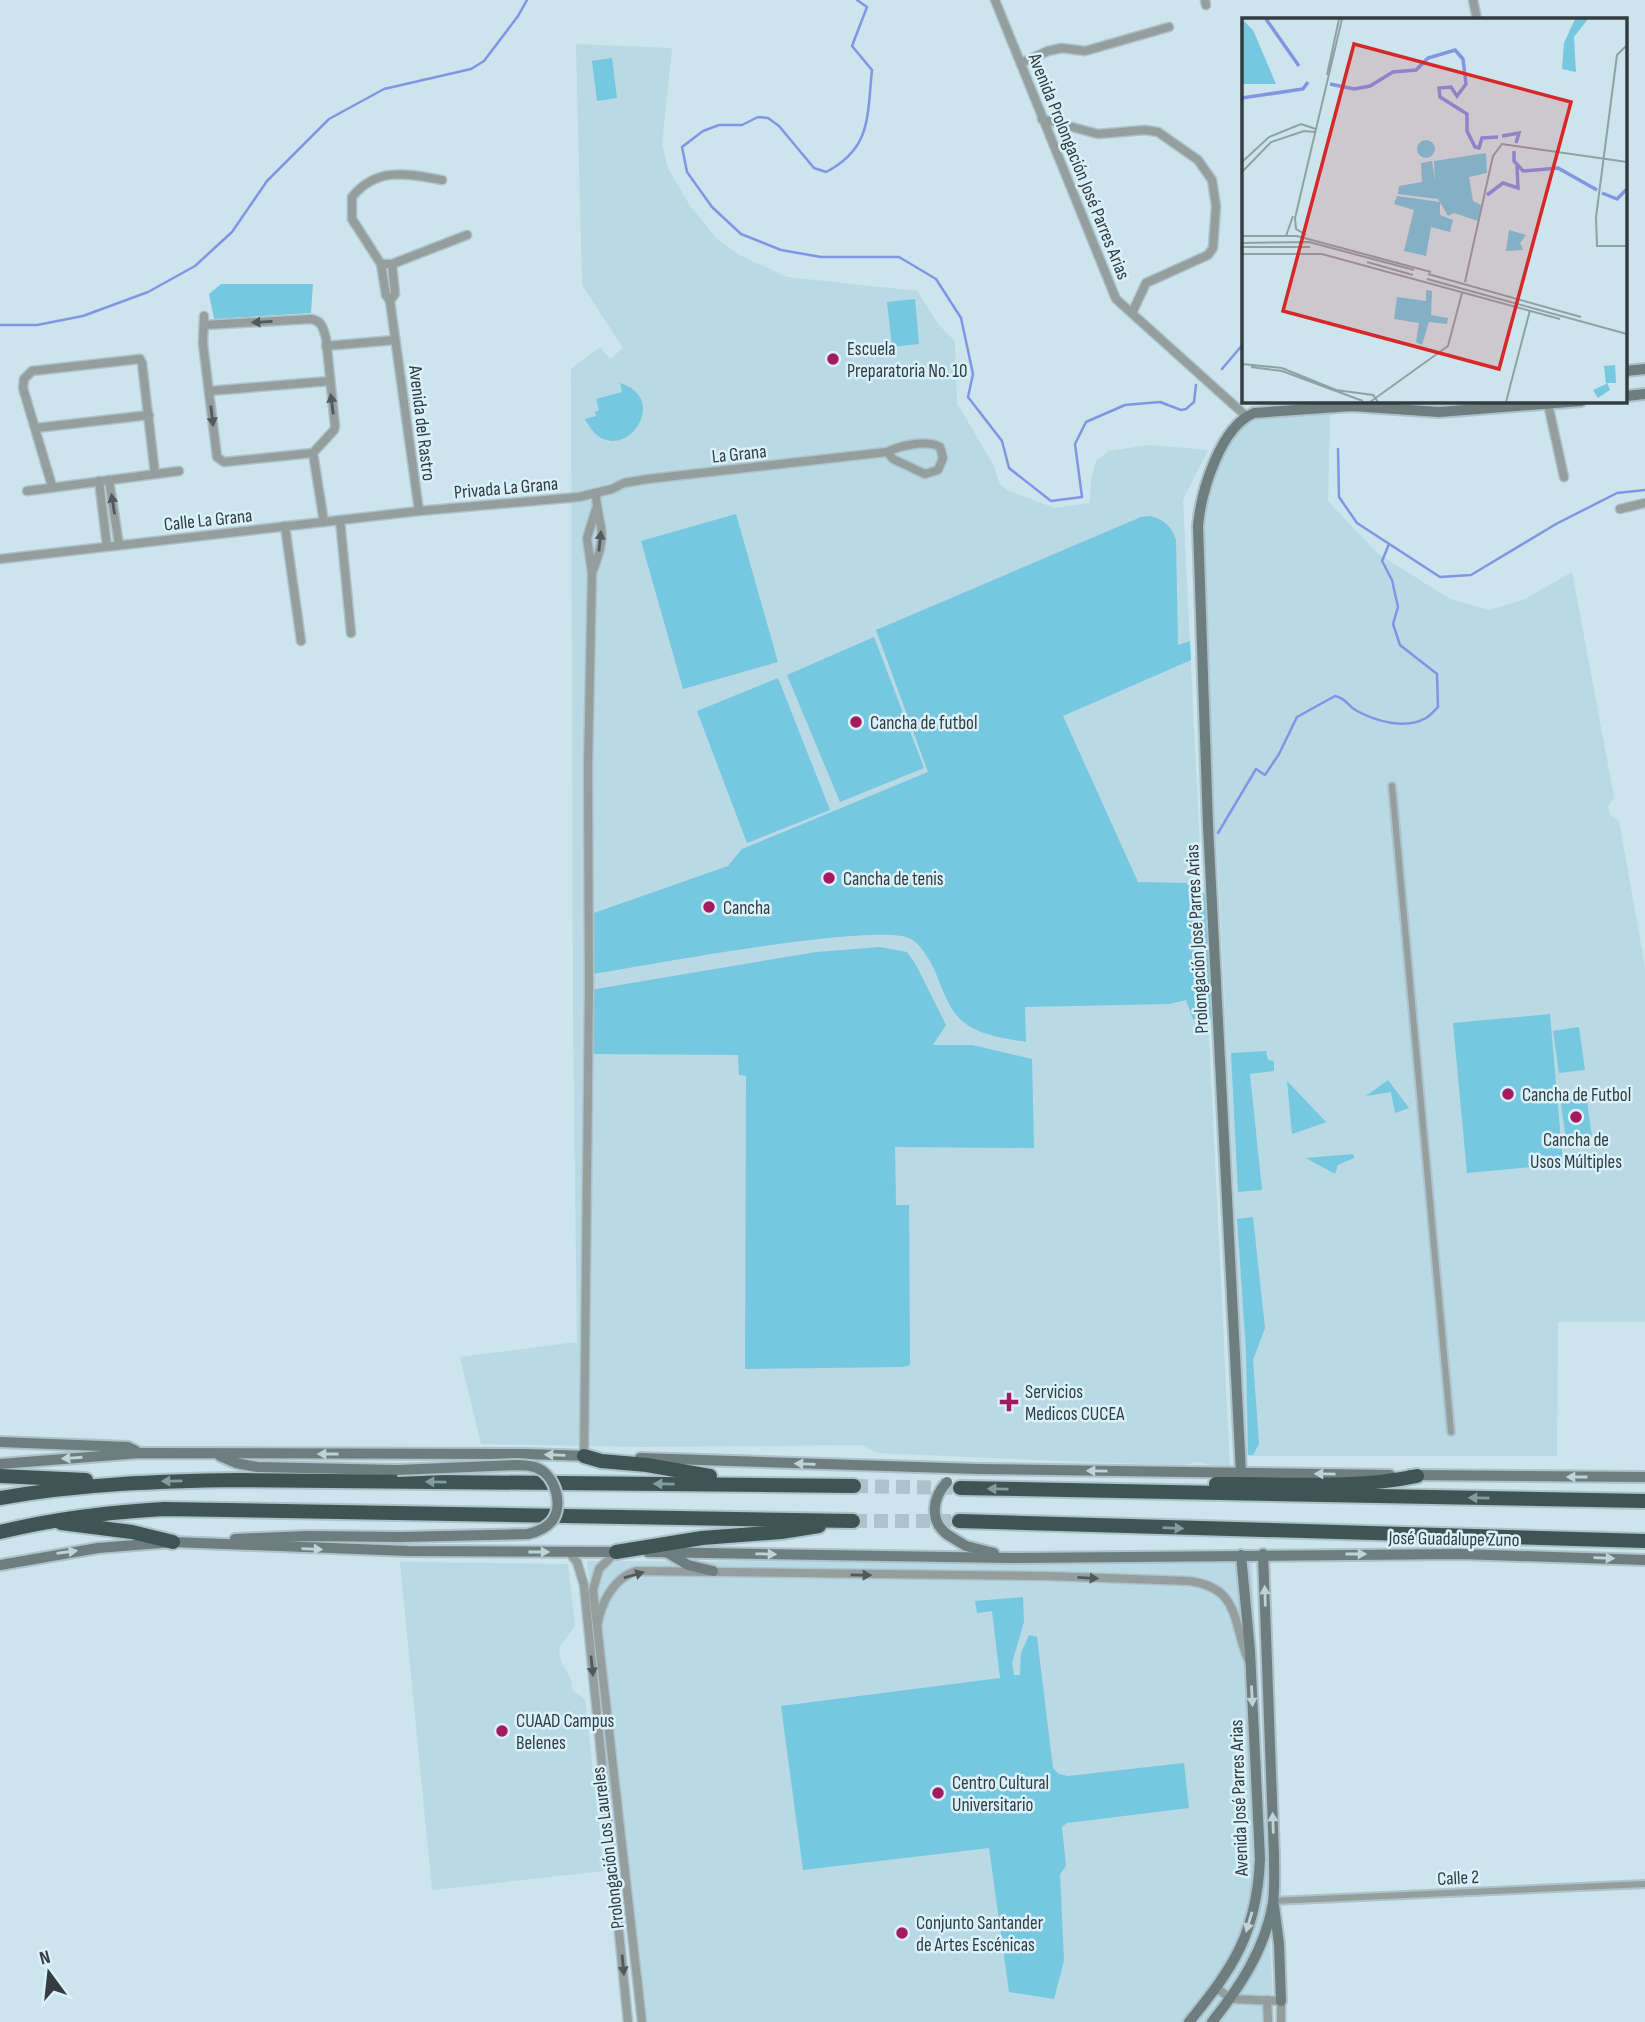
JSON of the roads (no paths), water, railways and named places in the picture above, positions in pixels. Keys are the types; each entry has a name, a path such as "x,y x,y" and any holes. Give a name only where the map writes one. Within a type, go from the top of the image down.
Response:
{"highway":[{"path":"0,1476 140,1481 854,1486 818,1479 699,1476 584,1456"},
{"path":"1086,1491 1242,1484 1340,1486 1380,1483 1417,1476"},
{"path":"0,1499 57,1488 140,1481"},
{"path":"954,1485 1086,1491 1645,1501"},
{"path":"0,1532 49,1520 109,1512 213,1508 853,1521 781,1532 726,1535 616,1552"},
{"path":"49,1520 89,1528 132,1532 173,1542"},
{"path":"959,1521 1645,1541"}],"main road":[{"path":"1246,416 1263,412 1383,403 1439,412 1512,404 1570,402"},
{"name":"Prolongación José Parres Arias","path":"1241,1473 1208,826 1198,526 1200,508 1212,471 1232,432 1246,416"},
{"path":"0,1442 128,1447 140,1453"},
{"path":"0,1464 140,1453 584,1456 979,1469 1645,1477"},
{"path":"215,1454 247,1466 397,1470 515,1465 534,1467 548,1476 557,1496 554,1517 547,1526 534,1533 483,1537 256,1538 231,1539 219,1544"},
{"path":"979,1469 965,1471 954,1485 936,1499 934,1513 937,1524 948,1535 966,1546 1010,1558"},
{"path":"0,1565 98,1548 173,1542 327,1549 1010,1558"},
{"path":"665,1552 688,1565 713,1571"},
{"name":"Avenida José Parres Arias","path":"1189,2022 1230,1970 1243,1943 1258,1889 1260,1859 1251,1667 1241,1555"},
{"name":"Avenida José Parres Arias","path":"1212,2022 1231,1998 1259,1950 1273,1901 1274,1855 1264,1555"},
{"name":"José Guadalupe Zuno","path":"1010,1558 1473,1555 1645,1560"},
{"path":"1273,1901 1279,1944 1280,2001"}],"street":[{"name":"Avenida Prolongación José Parres Arias","path":"995,0 1116,299 1246,416"},
{"path":"1473,0 1477,18"},
{"path":"1021,62 1048,51 1062,48 1084,51 1169,27"},
{"path":"1042,118 1098,134 1145,130 1158,132 1198,160 1212,180 1216,205 1213,248 1208,255 1146,283 1132,313"},
{"path":"442,180 401,173 368,182 352,197 352,219 387,264 467,235"},
{"name":"Avenida del Rastro","path":"387,264 386,295 390,301 399,358 419,511"},
{"path":"205,320 318,320 326,346 334,430 313,453 220,461 216,457 203,344 205,320"},
{"path":"326,346 395,340"},
{"path":"52,486 23,388 24,379 32,371 140,359 155,474"},
{"path":"209,391 330,381"},
{"path":"1548,404 1564,477"},
{"path":"36,428 149,415"},
{"name":"La Grana","path":"596,493 624,483 648,479 887,453 895,448 930,443 940,447 943,458 938,470 925,474 892,459 887,453"},
{"path":"313,453 324,522"},
{"path":"27,491 179,471"},
{"path":"109,480 119,545"},
{"path":"99,481 107,546"},
{"path":"584,1456 589,980 588,767 592,573 587,538 596,509 596,493"},
{"name":"Privada La Grana","path":"419,511 596,493"},
{"path":"1620,509 1645,503"},
{"path":"592,573 602,538 601,522 596,509"},
{"name":"Calle La Grana","path":"0,559 419,511"},
{"path":"340,520 351,634"},
{"path":"285,526 301,640"},
{"path":"1392,786 1451,1432"},
{"name":"Prolongación Los Laureles","path":"616,1552 599,1569 589,1598 628,2022"},
{"name":"Prolongación Los Laureles","path":"570,1553 581,1573 597,1626 642,2022"},
{"path":"597,1626 608,1595 618,1582 636,1572 1046,1576 1203,1583 1223,1594 1231,1604 1251,1667"},
{"path":"613,1860 624,1859"},
{"name":"Calle 2","path":"1273,1901 1645,1884"},
{"path":"1217,1987 1231,1998 1280,2001 1281,2022"},
{"path":"1267,2000 1268,2022"}],"waterway":[{"path":"0,325 37,325 83,316 148,292 195,266 232,232 267,181 329,119 384,89 471,69 484,61 527,0"},
{"path":"857,0 867,7 852,46 872,70 864,129 852,152 826,172 814,168 779,126 768,118 758,117 742,125 719,125 703,131 682,147 687,172 712,207 741,234 781,250 821,257 899,257 936,279 961,318 973,374 968,397 1002,441 1009,468 1051,501 1082,497 1075,444 1086,422 1125,405 1160,402 1181,410 1186,409 1194,402 1196,385"},
{"path":"1222,369 1242,345"},
{"path":"1338,449 1339,497 1357,523 1440,577 1471,575 1556,524 1617,493 1645,490"},
{"path":"1218,833 1256,769 1265,775 1279,754 1297,717 1335,696 1365,715 1400,724 1418,722 1438,707 1437,674 1400,645 1393,624 1398,607 1392,580 1382,561 1389,544"}],"tunnel":[{"path":"854,1486 960,1488"},
{"path":"853,1521 959,1521"}],"place":[{"name":"Escuela Preparatoria No. 10","path":"833,359"},
{"name":"Cancha de futbol","path":"856,722"},
{"name":"Cancha de tenis","path":"829,878"},
{"name":"Cancha","path":"709,907"},
{"name":"Cancha de Futbol","path":"1508,1094"},
{"name":"Cancha de Usos Múltiples","path":"1576,1117"},
{"name":"Servicios Medicos CUCEA","path":"1009,1402"},
{"name":"CUAAD Campus Belenes","path":"502,1731"},
{"name":"Centro Cultural Universitario","path":"938,1793"},
{"name":"Conjunto Santander de Artes Escénicas","path":"902,1933"}]}
